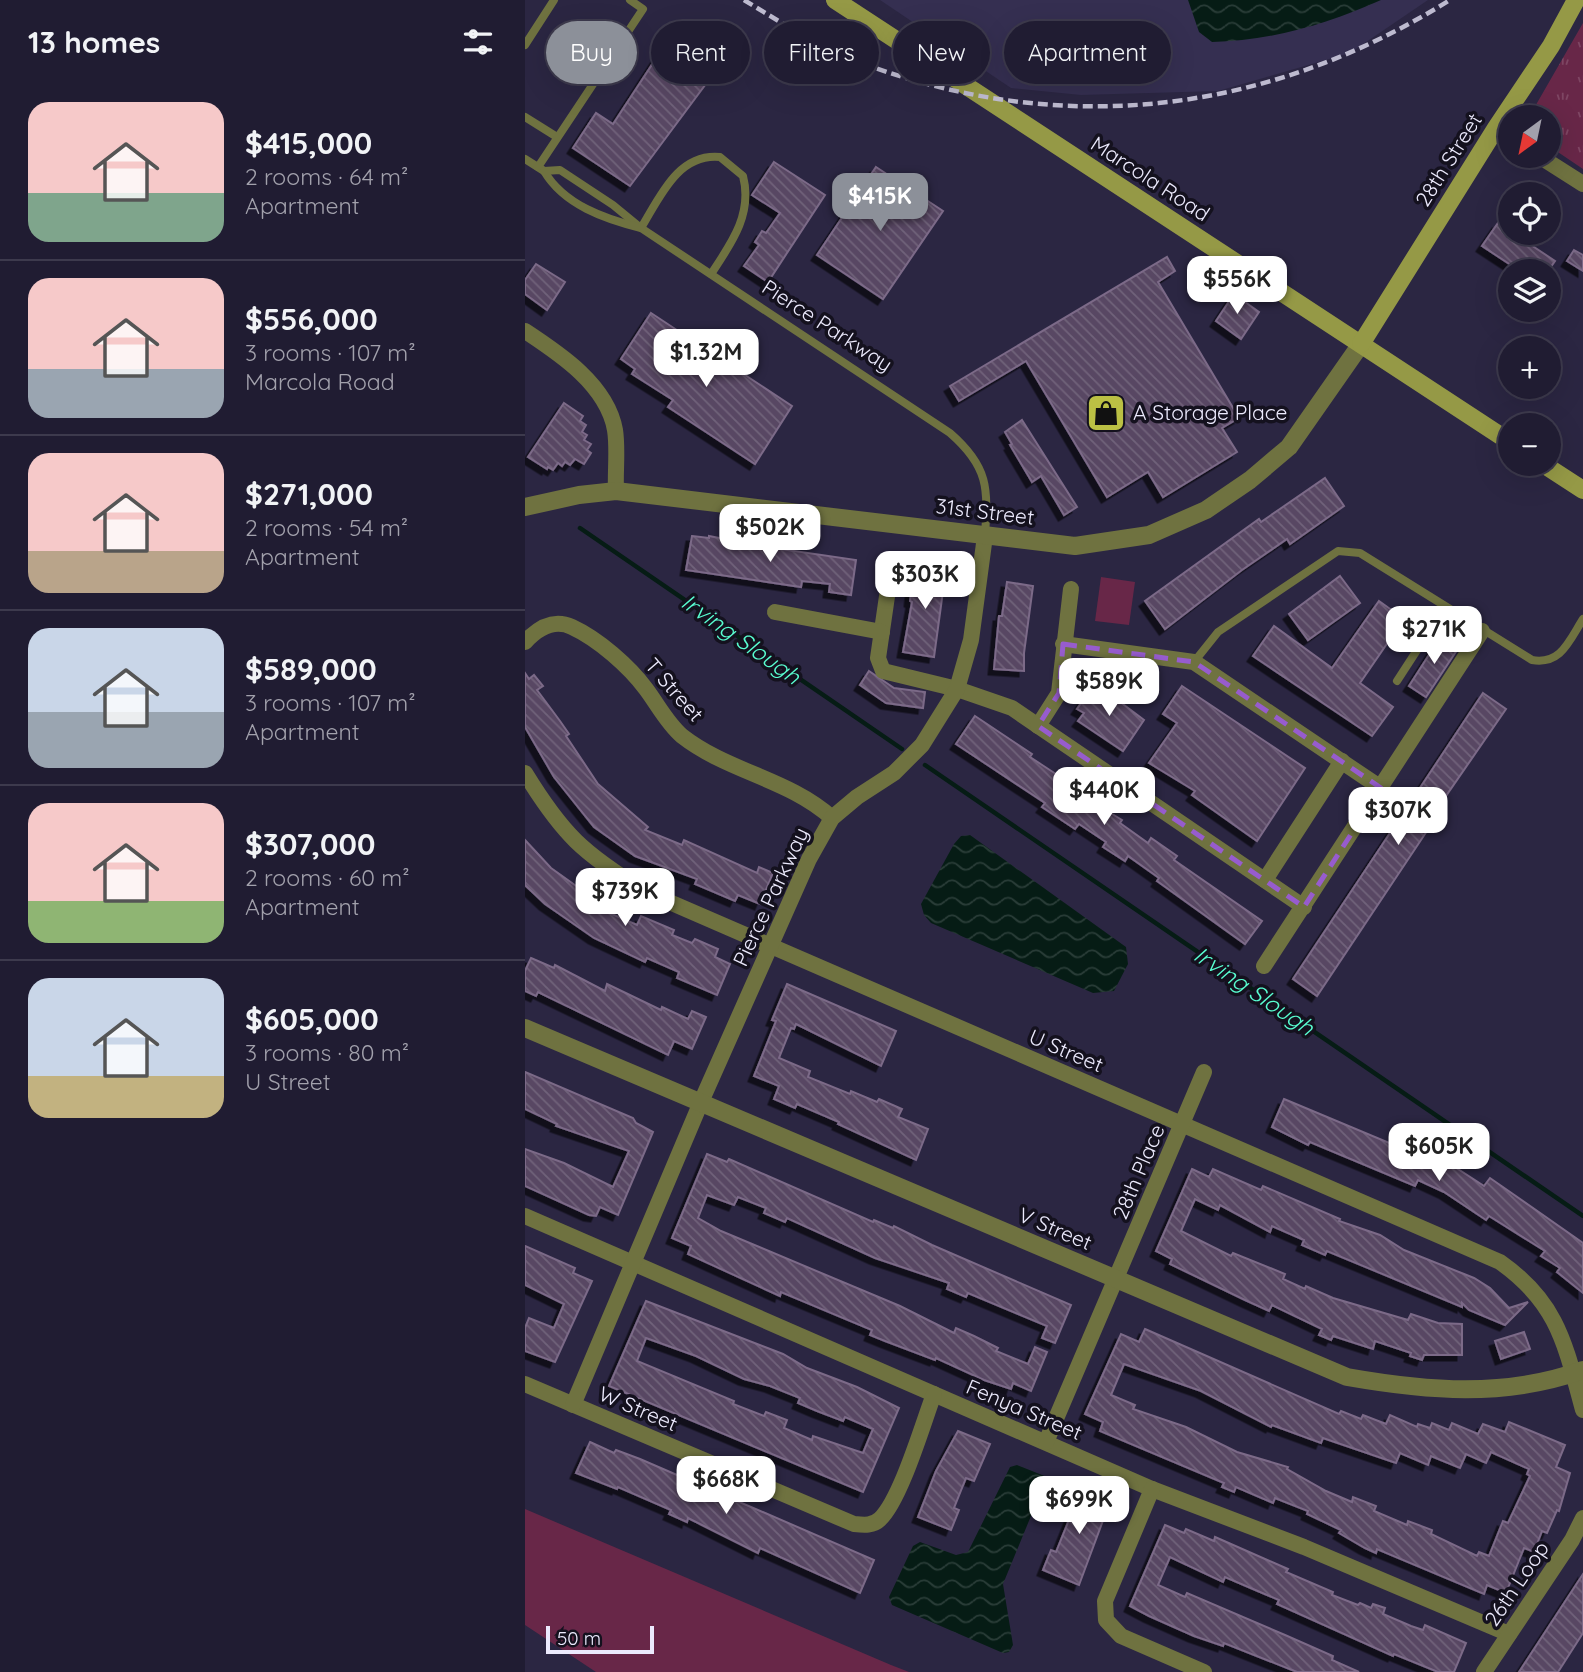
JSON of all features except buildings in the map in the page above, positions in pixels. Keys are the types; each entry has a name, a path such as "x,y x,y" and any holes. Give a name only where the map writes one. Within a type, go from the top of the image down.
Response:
{"main road":[{"name":"Marcola Road","path":"835,0 1498,434"},
{"name":"28th Street","path":"1518,105 1576,0"},
{"name":"28th Street","path":"1361,344 1498,139"},
{"path":"1561,476 1583,490"}],"street":[{"path":"1558,168 1583,184"},
{"path":"530,334 569,362 600,396 615,429 616,491"},
{"name":"31st Street","path":"525,507 579,495 616,491 1075,546 1149,535 1206,510 1250,480 1289,447 1361,344"},
{"name":"Pierce Parkway","path":"573,1405 701,1102 735,1031 809,859 832,818 857,797 894,773 914,754 930,734 957,689 971,640 985,536"},
{"path":"892,562 878,658 883,671 957,689 1011,708 1304,907"},
{"path":"1038,726 1059,693 1070,589"},
{"path":"775,612 882,632"},
{"name":"T Street","path":"525,642 537,629 557,624 571,627 636,677 681,735 708,752 794,790 832,818"},
{"path":"1264,966 1482,631"},
{"path":"1063,644 1194,662 1381,788"},
{"path":"1265,880 1342,761"},
{"name":"U Street","path":"525,773 554,818 572,840 644,891 1500,1262 1526,1280 1552,1313 1578,1372"},
{"name":"V Street","path":"525,1028 1347,1377 1417,1390 1464,1391 1499,1389 1578,1372"},
{"name":"28th Place","path":"1046,1442 1204,1072"},
{"name":"Fenya Street","path":"525,1216 1153,1489 1304,1547 1509,1634"},
{"path":"1578,1372 1583,1410"},
{"name":"W Street","path":"525,1384 855,1524 867,1525 880,1519 897,1489 934,1394"},
{"path":"1153,1489 1105,1601 1105,1620 1121,1636 1205,1672"},
{"name":"26th Loop","path":"1484,1672 1583,1518"}],"lane":[{"path":"525,45 554,0"},
{"path":"541,169 557,137 643,9 630,0"},
{"path":"525,117 557,137"},
{"path":"641,228 670,183 692,161 720,157 735,166 743,176 746,205 733,242 711,274"},
{"name":"Pierce Parkway","path":"525,159 541,169 558,190 601,218 641,228"},
{"name":"Pierce Parkway","path":"541,169 560,170 612,204 641,228 924,415 971,450 984,474 987,486 985,536"},
{"path":"1194,662 1218,632 1338,551 1360,553 1532,660 1547,663 1558,657 1583,619"},
{"path":"1397,681 1445,607"}],"highlighted area":[{"path":"1063,644 1194,662 1381,788 1304,907 1038,726 1059,693"}],"shaded area":[{"path":"880,0 1428,0 1350,53 1218,91 1081,95 1011,88 1005,84 1171,84 1171,21 1004,21 1004,83 990,74 990,21 911,21"}],"green space":[{"path":"1583,23 1583,169 1561,154 1561,105 1536,105"},
{"path":"1101,577 1135,582 1129,625 1095,621"},
{"path":"525,1509 909,1672 596,1672 525,1625"}],"water":[{"path":"1188,0 1381,0 1298,30 1212,42 1199,32"},
{"path":"970,835 1126,947 1128,964 1114,991 1093,993 931,923 924,915 921,904 954,844 961,836"},
{"path":"1017,1465 1047,1477 1003,1584 1013,1645 1009,1652 1003,1653 892,1605 889,1597 913,1546 920,1542 956,1555 968,1552 1010,1467"}],"waterway":[{"name":"Irving Slough","path":"580,528 902,749"},
{"name":"Irving Slough","path":"925,765 1583,1216"}],"railway":[{"path":"744,0 841,55 933,85 1009,101 1085,106 1161,103 1235,90 1308,69 1380,39 1450,0"}],"place":[{"name":"A Storage Place","path":"1106,413"}]}
